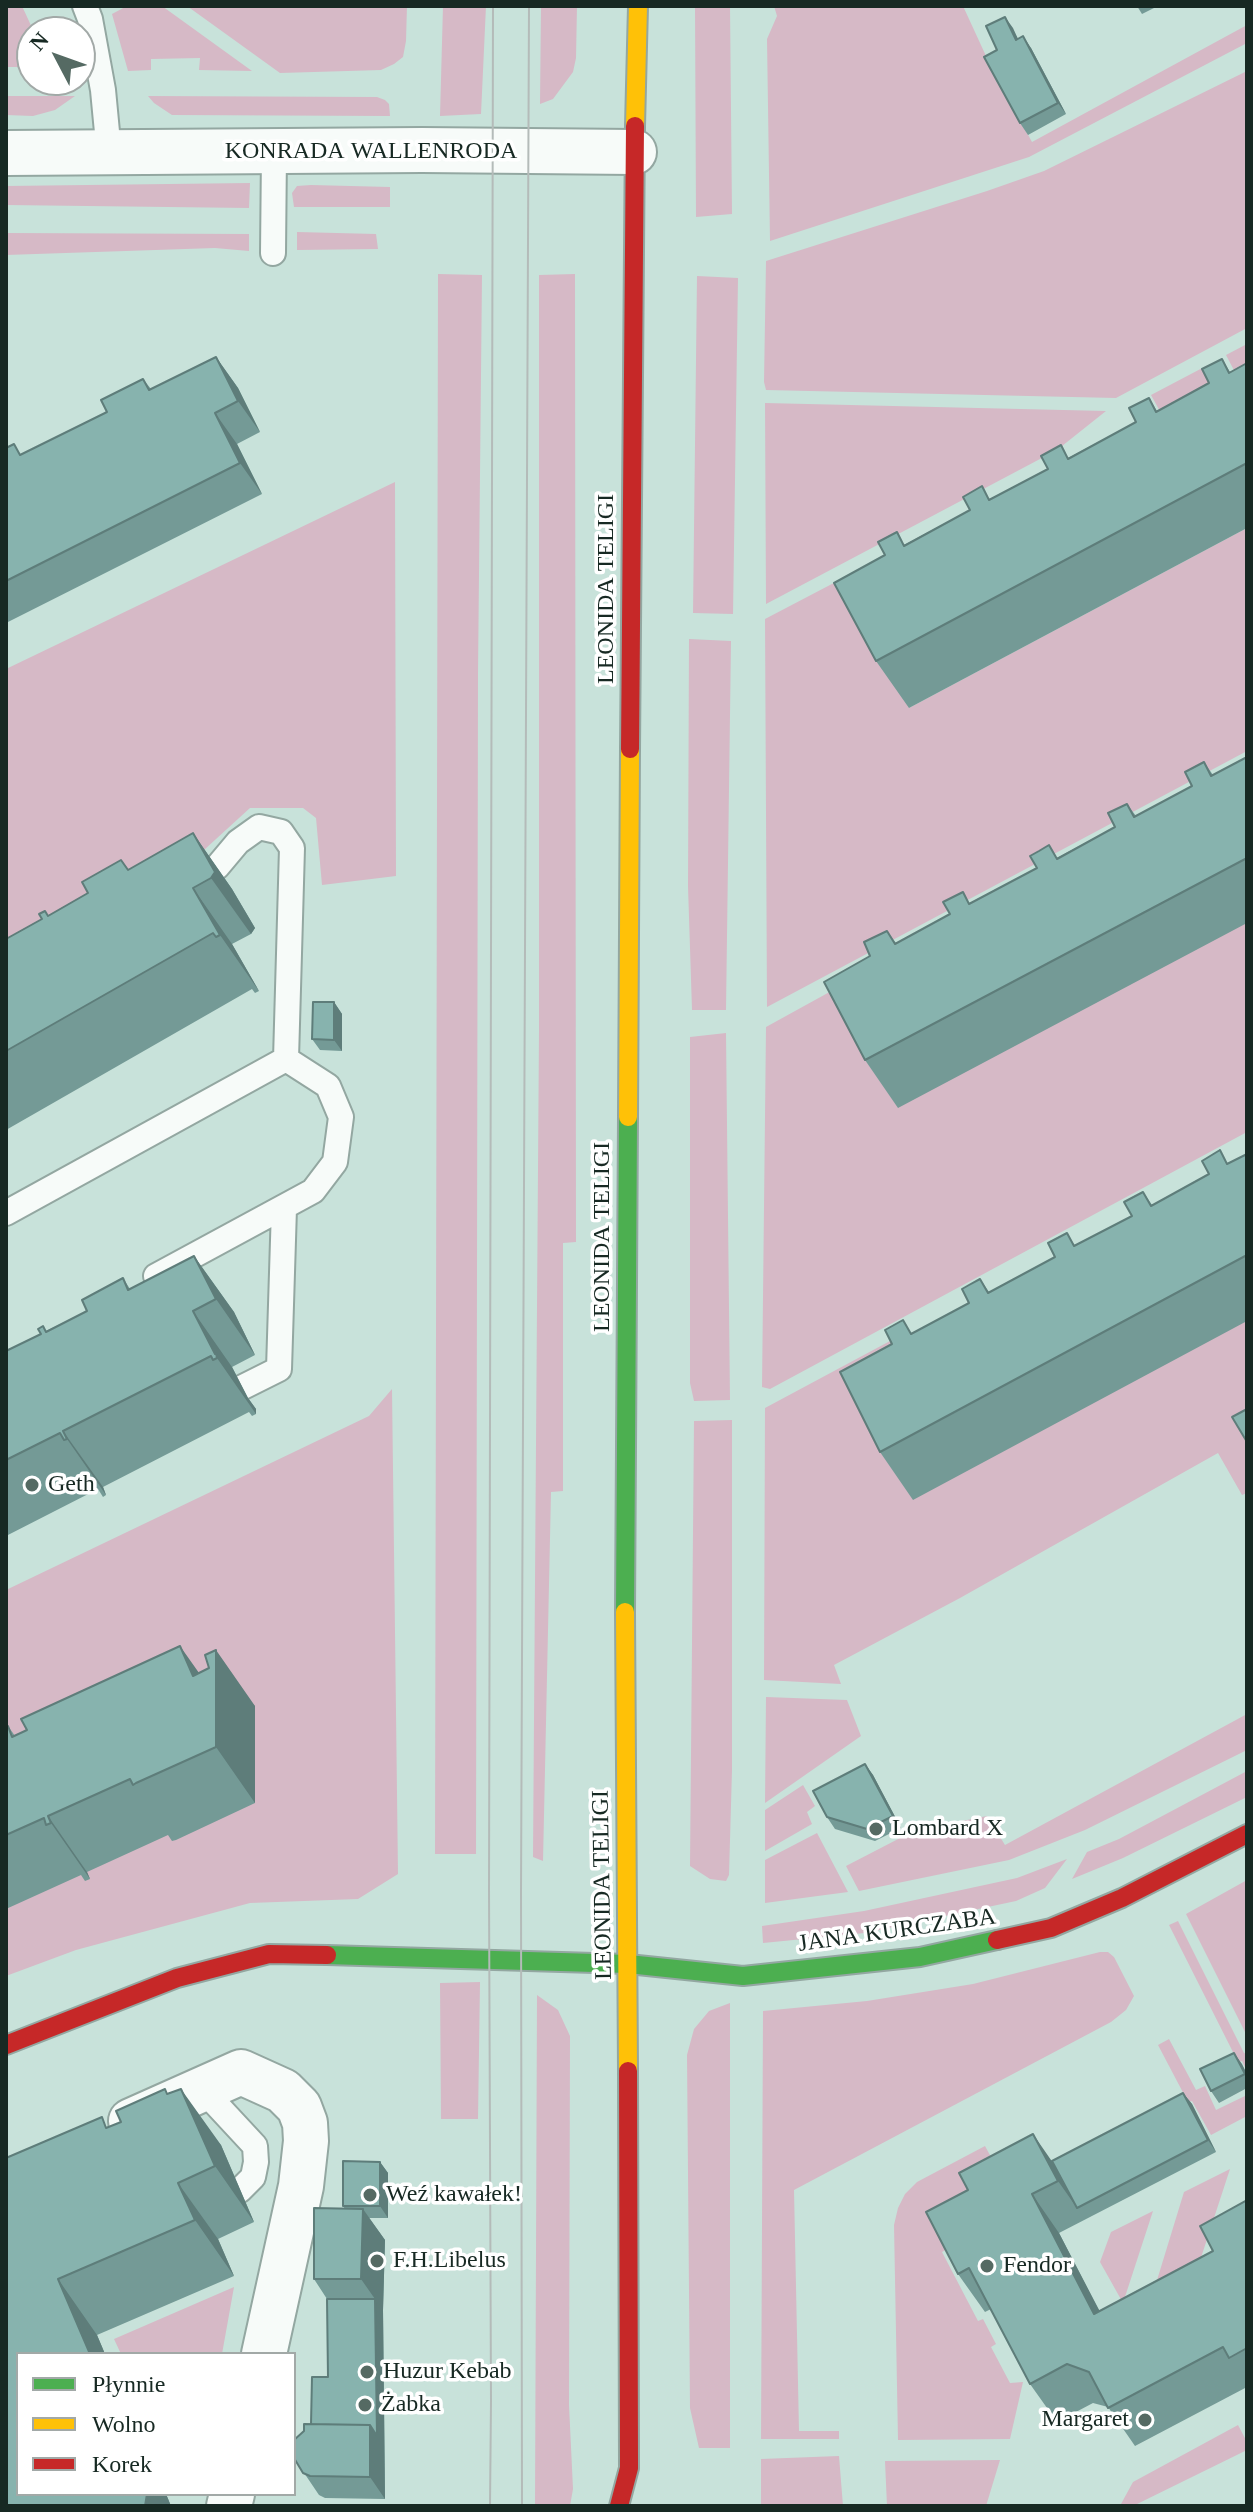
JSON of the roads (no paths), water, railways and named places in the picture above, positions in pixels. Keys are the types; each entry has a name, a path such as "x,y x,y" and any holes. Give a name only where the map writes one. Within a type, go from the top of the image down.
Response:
{"street":[{"name":"LEONIDA TELIGI","path":"619,2506 629,2468 624,1693 634,152 638,6"},
{"name":"KONRADA WALLENRODA","path":"6,153 634,152"},
{"name":"JANA KURCZABA","path":"6,2045 177,1978 269,1954 431,1956 628,1964 743,1976 920,1957 1051,1928 1122,1898 1247,1834"},
{"path":"91,2138 241,2072 283,2091 299,2107 305,2123 306,2141 301,2186 264,2352"},
{"name":"LEONIDA TELIGI","path":"629,2468 641,2506"}],"lane":[{"path":"85,6 103,90 109,153"},
{"path":"273,253 274,152"},
{"path":"164,896 217,867 238,842 259,827 281,832 292,848 286,1059"},
{"path":"131,1290 313,1191 335,1162 341,1117 328,1086 286,1059"},
{"path":"6,1213 286,1059"},
{"path":"243,1387 279,1369 284,1208"},
{"path":"203,2090 255,2146 253,2177 240,2190"}],"tram line":[{"path":"490,2506 493,6"},
{"path":"522,2506 521,1889 529,6"}],"place":[{"name":"Geth","path":"32,1485"},
{"name":"Lombard X","path":"876,1829"},
{"name":"Weź kawałek!","path":"370,2195"},
{"name":"F.H.Libelus","path":"377,2261"},
{"name":"Fendor","path":"987,2266"},
{"name":"Huzur Kebab","path":"367,2372"},
{"name":"Żabka","path":"365,2405"},
{"name":"Margaret","path":"1145,2420"}]}
